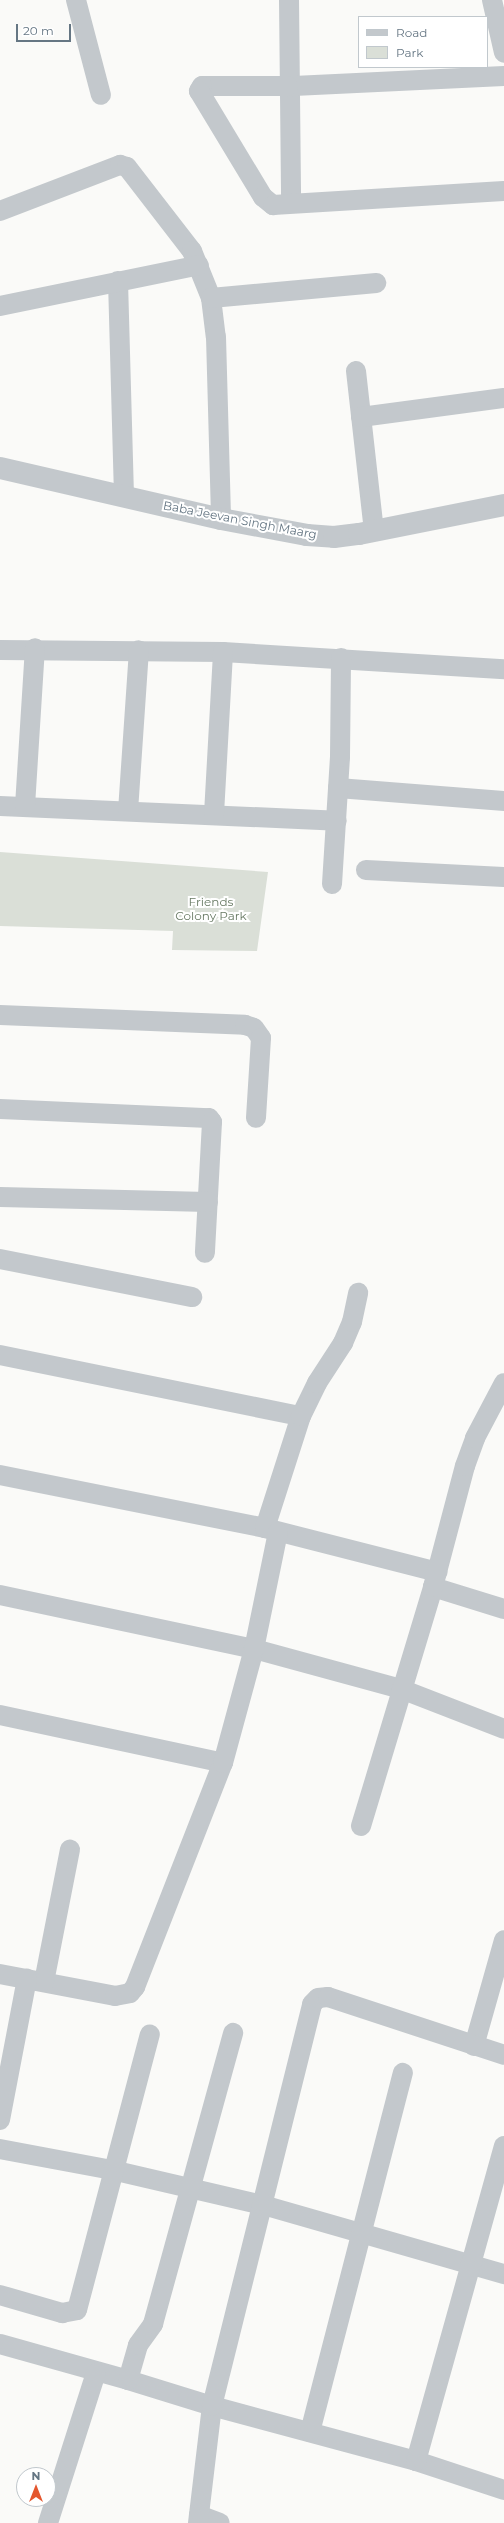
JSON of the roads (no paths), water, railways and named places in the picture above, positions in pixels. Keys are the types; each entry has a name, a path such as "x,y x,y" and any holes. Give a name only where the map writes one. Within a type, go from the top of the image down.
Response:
{"street":[{"path":"76,0 101,95"},
{"path":"289,0 288,86 291,203"},
{"path":"492,0 504,53"},
{"path":"504,76 288,86 202,86 199,91 263,197 273,204 504,191"},
{"path":"0,211 120,165 127,167 179,234 199,265 211,298 216,336 221,519"},
{"path":"0,306 199,265"},
{"path":"118,281 124,496"},
{"path":"211,298 376,283"},
{"path":"356,371 374,532"},
{"path":"361,417 504,398"},
{"name":"Baba Jeevan Singh Maarg","path":"0,468 221,519 307,536 334,537 374,532 504,505"},
{"path":"25,806 35,648"},
{"path":"0,650 35,648 223,652 504,669"},
{"path":"128,812 138,650"},
{"path":"214,814 223,652"},
{"path":"332,884 337,821 341,658"},
{"path":"338,788 504,801"},
{"path":"0,806 128,812 214,814 337,821"},
{"path":"366,870 504,877"},
{"path":"0,1015 245,1024 254,1028 261,1038 256,1118"},
{"path":"0,1109 209,1118 212,1122 205,1253"},
{"path":"0,1197 208,1202"},
{"path":"0,1259 192,1298"},
{"path":"0,1974 115,1996 130,1992 144,1965 223,1763 254,1649 271,1530 301,1416 317,1383 343,1343 352,1322 358,1294"},
{"path":"0,1355 301,1416"},
{"path":"361,1826 435,1579 475,1438 504,1383"},
{"path":"0,1475 271,1530 435,1579 504,1609"},
{"path":"0,1595 254,1649 401,1689 504,1730"},
{"path":"0,1715 223,1763"},
{"path":"0,2120 70,1850"},
{"path":"474,2046 504,1940"},
{"path":"220,2523 198,2519 212,2406 263,2205 308,2015 318,1998 328,1996 504,2055"},
{"path":"128,2380 138,2345 154,2324 189,2187 232,2033"},
{"path":"0,2295 62,2313 76,2310 112,2170 150,2034"},
{"path":"310,2432 403,2073"},
{"path":"416,2461 504,2146"},
{"path":"0,2149 112,2170 263,2205 471,2263 504,2274"},
{"path":"0,2344 96,2373 128,2380 212,2406 416,2461 504,2490"},
{"path":"48,2523 96,2373"}],"park label":[{"name":"Friends Colony Park","path":"211,909"}]}
